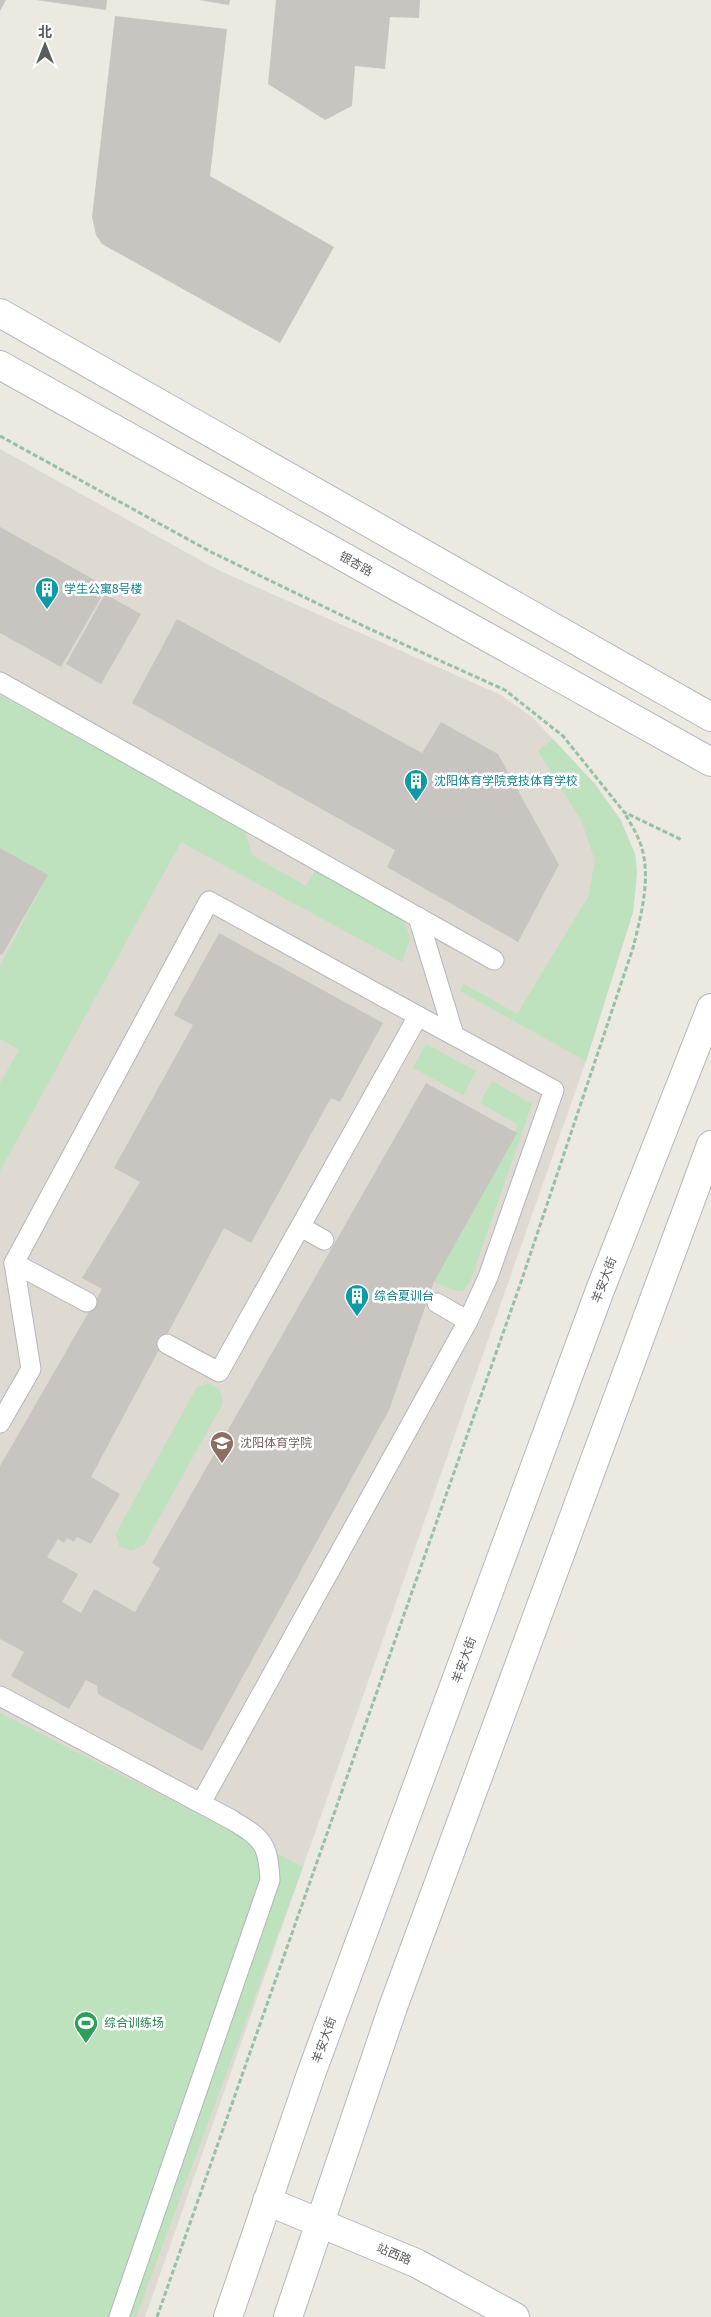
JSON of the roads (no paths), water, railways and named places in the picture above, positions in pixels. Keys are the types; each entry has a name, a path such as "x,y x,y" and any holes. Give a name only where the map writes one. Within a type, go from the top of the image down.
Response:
{"street":[{"path":"0,313 711,717"},
{"name":"银杏路","path":"0,365 711,762"},
{"name":"羊安大街","path":"228,2317 311,2074 596,1300 711,1008"},
{"path":"288,2317 393,2006 711,1145"},
{"name":"站西路","path":"267,2201 416,2263 515,2317"}],"lane":[{"path":"0,682 494,960"},
{"path":"0,1423 31,1369 14,1262 209,901 554,1090 488,1277 468,1321 201,1803"},
{"path":"418,917 454,1036"},
{"path":"167,1344 219,1372 418,1016"},
{"path":"301,1227 324,1240"},
{"path":"14,1262 87,1302"},
{"path":"437,1303 468,1321"},
{"path":"0,1696 201,1803 255,1834 268,1855 270,1880 119,2317"}],"place":[{"name":"学生公寓8号楼","path":"47,610"},
{"name":"沈阳体育学院竞技体育学校","path":"416,802"},
{"name":"综合夏训台","path":"357,1317"},
{"name":"沈阳体育学院","path":"222,1464"},
{"name":"综合训练场","path":"86,2044"}]}
